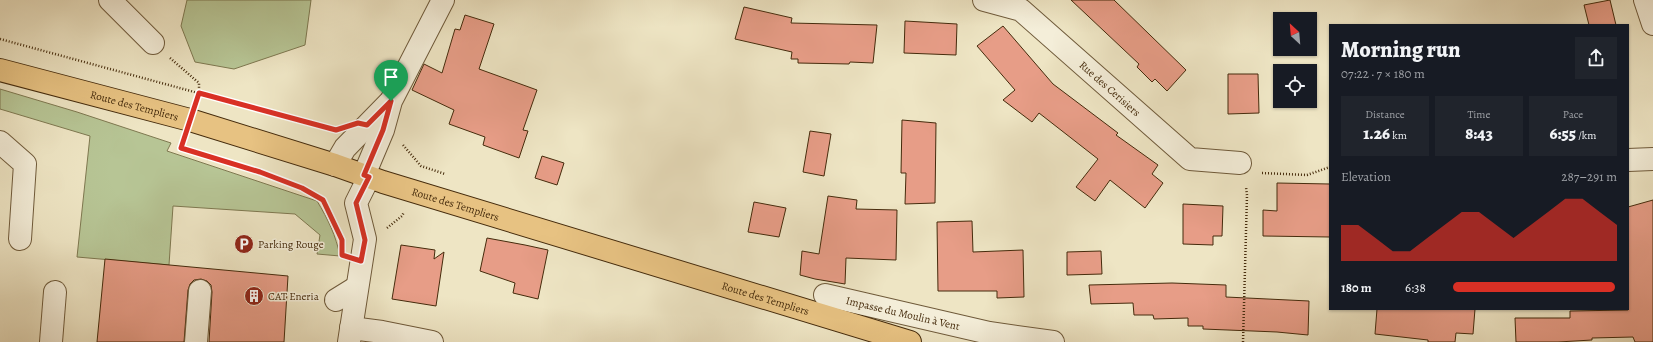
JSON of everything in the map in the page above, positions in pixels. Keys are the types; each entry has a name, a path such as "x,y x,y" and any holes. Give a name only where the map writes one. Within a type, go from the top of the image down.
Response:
{"main road":[{"name":"Route des Templiers","path":"0,70 190,120 366,176 910,342"}],"street":[{"path":"110,0 153,43"},
{"path":"432,342 382,332 350,335 365,240 356,203 366,176 375,128 391,101 443,0"},
{"name":"Rue des Cerisiers","path":"984,0 1020,10 1190,159 1240,163"},
{"path":"1645,0 1653,24"},
{"path":"335,165 345,148 375,128"},
{"path":"0,142 25,164 20,239"},
{"path":"1629,160 1653,159"},
{"path":"336,300 357,287"},
{"path":"196,342 200,291"},
{"path":"51,342 55,292"},
{"name":"Impasse du Moulin à Vent","path":"825,295 989,333 1053,342"}],"path":[{"path":"0,39 336,130 358,123 375,128 404,145 422,166 451,176"},
{"path":"153,43 199,84 199,93 181,148 260,172 302,188 323,200 336,226"},
{"path":"1240,163 1258,173 1308,175 1329,167"},
{"path":"1240,163 1247,195 1243,342"}],"green space":[{"path":"187,0 311,0 305,45 234,69 195,62 181,26"},
{"path":"0,89 77,112 171,143 167,151 317,201 331,228 340,256 317,254 320,235 295,214 173,206 169,265 77,257 90,136 0,109"}],"building":[{"path":"1071,0 1114,0 1186,70 1167,91 1155,79 1152,82 1137,67 1139,64"},
{"path":"1610,0 1616,24 1589,24 1584,5"},
{"path":"744,7 792,18 791,23 877,25 873,63 798,63 798,59 791,59 792,52 735,39"},
{"path":"465,15 494,24 479,69 537,90 523,130 528,131 519,158 483,145 485,137 449,124 454,110 412,90 424,64 442,73 455,29 460,30"},
{"path":"905,21 957,24 956,55 904,53"},
{"path":"1003,26 1053,84 1118,133 1116,135 1158,165 1152,174 1163,183 1145,208 1110,180 1095,201 1076,187 1098,159 1039,113 1032,122 1003,100 1015,90 977,46"},
{"path":"1228,74 1258,74 1259,113 1228,114"},
{"path":"902,120 936,123 935,203 905,204 906,173 901,173"},
{"path":"810,131 831,134 824,176 803,172"},
{"path":"542,156 564,163 557,185 535,178"},
{"path":"1277,183 1329,184 1329,237 1263,236 1263,210 1277,211"},
{"path":"828,196 857,200 856,209 897,210 896,260 846,258 845,284 800,275 802,251 819,254"},
{"path":"1653,200 1653,342 1635,342 1633,337 1592,338 1592,340 1558,342 1516,342 1515,318 1570,318 1570,311 1629,310 1629,207"},
{"path":"754,202 786,208 779,237 748,232"},
{"path":"1183,204 1223,206 1222,236 1213,236 1213,245 1183,244"},
{"path":"972,221 973,252 1023,250 1024,297 997,298 997,291 938,291 937,222"},
{"path":"487,238 548,250 538,299 513,293 515,283 480,271"},
{"path":"401,245 435,250 434,259 444,252 436,306 392,299"},
{"path":"1101,251 1102,274 1067,275 1067,252"},
{"path":"105,259 288,276 284,342 209,342 212,292 211,285 207,281 201,279 194,280 190,284 188,290 184,342 97,342"},
{"path":"1172,283 1226,285 1226,297 1309,301 1308,335 1277,332 1203,329 1203,326 1188,326 1188,318 1154,319 1153,315 1134,315 1133,303 1091,304 1089,285"},
{"path":"1377,310 1475,310 1473,334 1456,333 1455,342 1428,342 1428,340 1375,334"}],"place":[{"name":"Parking Rouge","path":"244,244"},
{"name":"CAT Eneria","path":"254,296"}],"route":[{"path":"199,93 336,130 358,123 367,125 391,101 383,130 364,175 369,177 356,203 365,240 361,261 342,255 342,240 323,200 302,188 260,172 181,148 199,93"}]}
